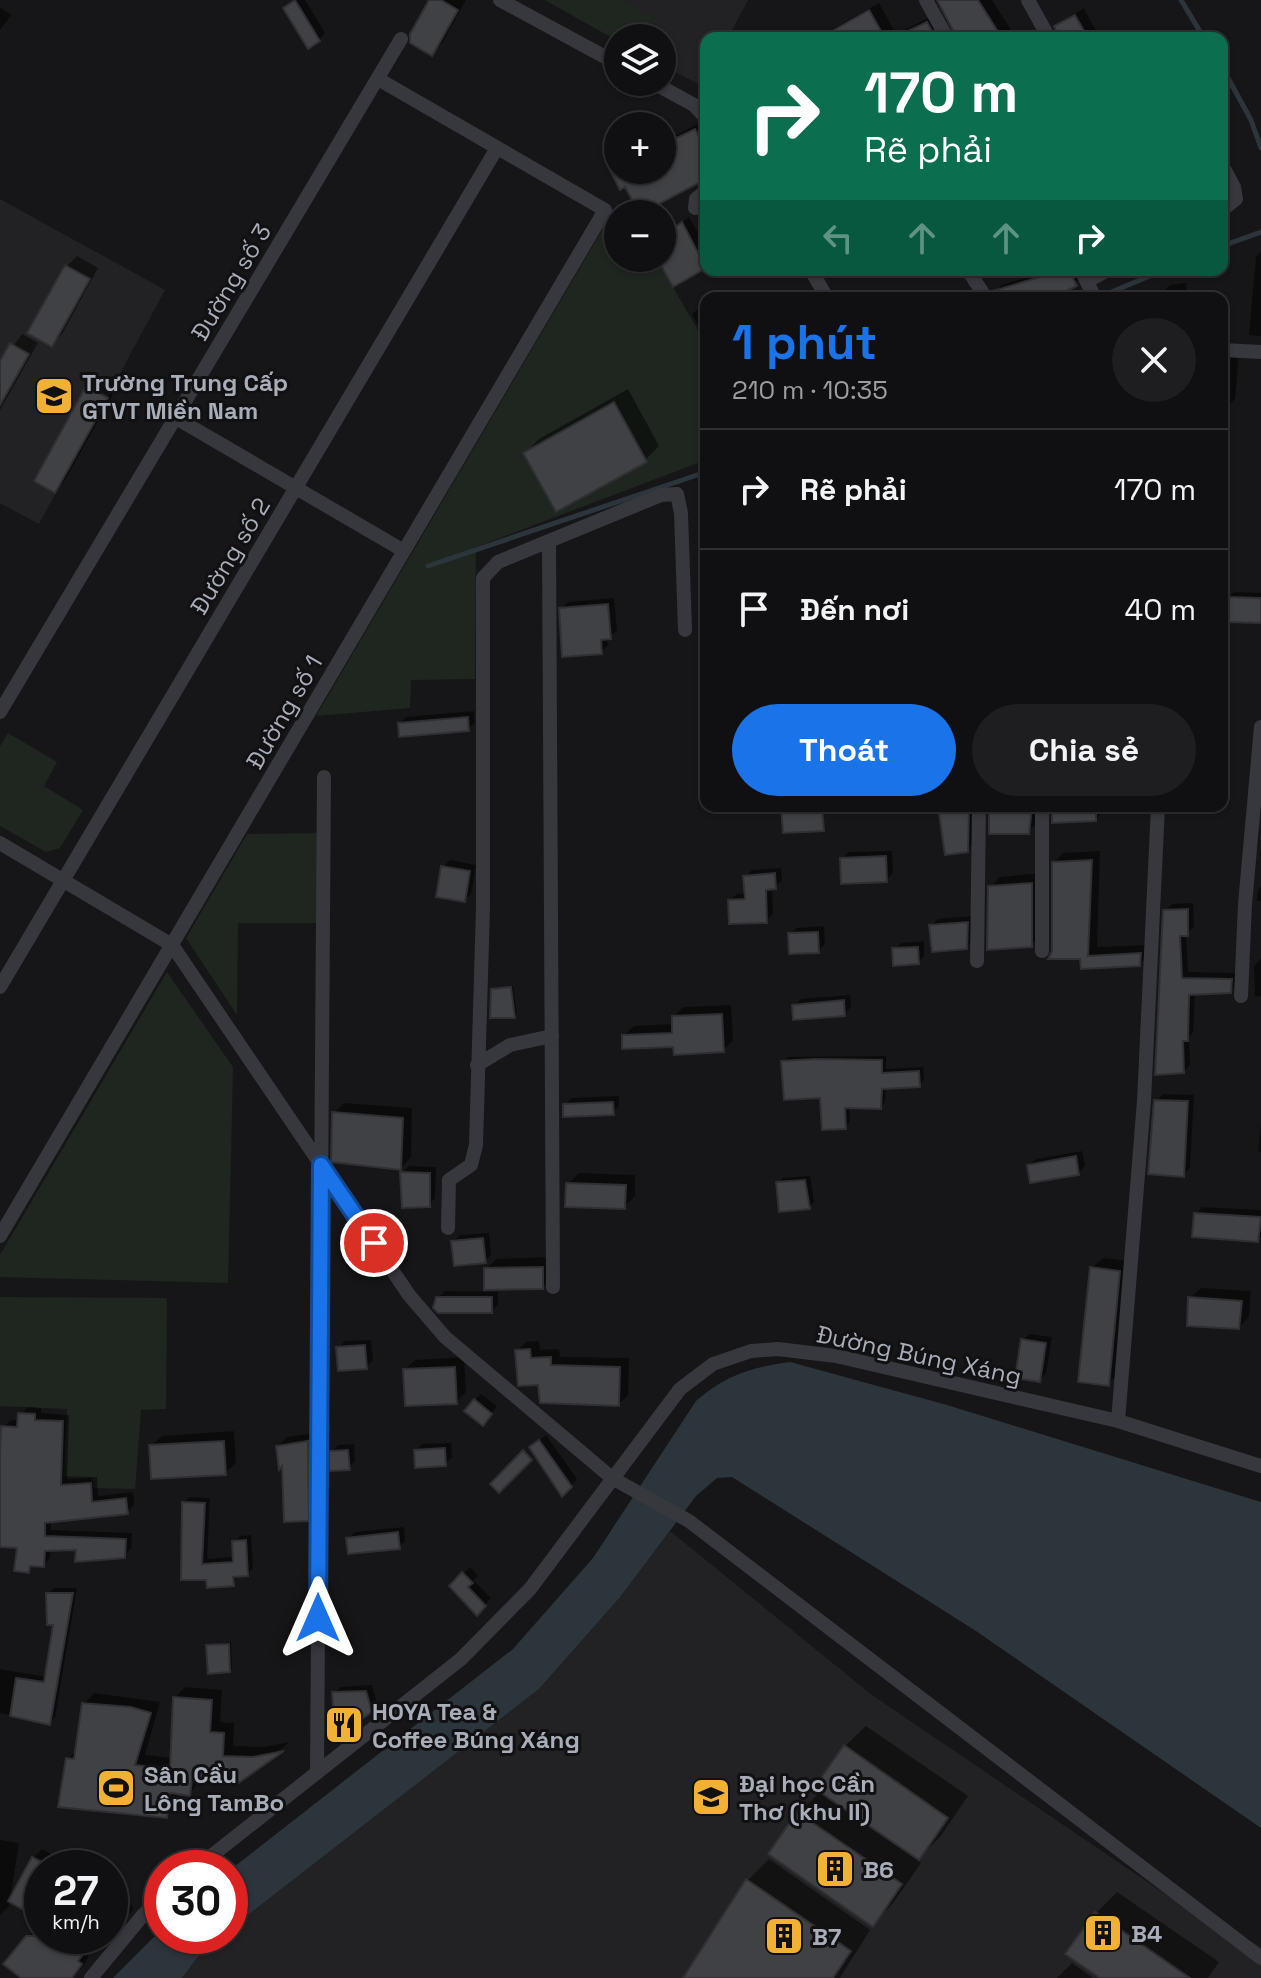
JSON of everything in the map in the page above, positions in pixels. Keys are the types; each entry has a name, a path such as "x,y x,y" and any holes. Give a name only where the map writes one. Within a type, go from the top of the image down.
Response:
{"street":[{"path":"500,0 604,56"},
{"path":"926,0 944,32"},
{"path":"1028,0 1046,32"},
{"name":"Đường số 3","path":"0,712 401,39"},
{"path":"378,79 497,148"},
{"path":"676,95 700,112"},
{"name":"Đường số 1","path":"0,1236 605,210 497,148"},
{"name":"Đường số 2","path":"0,987 497,148"},
{"path":"1228,177 1236,192 1236,199 1228,205"},
{"path":"695,208 696,199 700,196"},
{"path":"1228,350 1261,352"},
{"path":"176,418 404,551"},
{"path":"448,1228 449,1180 471,1165 476,1145 483,908 483,578 492,565 661,495 677,494 681,513 685,630"},
{"path":"549,541 553,1287"},
{"path":"1241,996 1245,904 1261,727"},
{"path":"317,1773 324,777"},
{"path":"977,961 979,812"},
{"path":"1042,812 1042,951"},
{"path":"1118,1421 1143,1117 1158,812"},
{"path":"0,843 172,945 409,1295 434,1326 612,1478 689,1521 1261,1958"},
{"path":"477,1065 510,1045 552,1036"},
{"name":"Đường Búng Xáng","path":"219,1850 461,1659 500,1623 574,1533 680,1389 713,1364 751,1351 778,1349 836,1356 1118,1421 1261,1466"},
{"path":"91,1978 144,1914"}],"shaded area":[{"path":"545,0 748,0 731,32 700,32 700,85 676,72 676,24 604,24 604,33"},
{"path":"545,0 622,0 652,17 648,24 604,24 604,33"},
{"name":"Trường Trung Cấp GTVT Miền Nam","path":"0,199 165,290 39,524 0,503"},
{"path":"604,227 604,272 664,272 700,334 700,462 476,547 475,679 411,680 410,708 316,716"},
{"path":"8,733 57,762 44,786 83,810 60,848 46,852 0,826 0,746"},
{"path":"319,833 318,923 238,923 237,1015 186,938 247,834"},
{"path":"167,972 233,1067 228,1283 0,1277 0,1255"},
{"path":"0,1297 167,1298 166,1409 141,1410 135,1489 94,1488 92,1477 64,1476 67,1409 0,1406"},
{"path":"790,1362 947,1405 1261,1502 1261,1828 976,1631 732,1477 717,1478 696,1496 621,1596 539,1689 248,1915 248,1856 513,1649 593,1558 696,1401 740,1374"},
{"name":"Đại học Cần Thơ (khu II)","path":"670,1531 872,1695 1174,1900 1261,1947 1261,1978 182,1978 200,1954 248,1954 248,1915 539,1689 621,1596"},
{"path":"144,1947 144,1954 200,1954 182,1978 113,1978"}],"building":[{"path":"295,0 320,41 308,49 283,8"},
{"path":"429,0 441,0 458,10 432,56 410,43 410,34"},
{"path":"937,0 978,0 998,32 954,32"},
{"path":"869,10 882,32 830,32"},
{"path":"1075,15 1085,32 1056,32 1054,26"},
{"path":"927,22 933,32 906,32"},
{"path":"695,129 700,139 700,182 666,200 632,200 625,187 620,190 617,184 676,184 676,138"},
{"path":"682,222 700,256 700,271 673,287 665,272 676,272 676,226"},
{"path":"65,265 90,279 52,347 27,333"},
{"path":"1043,276 1072,276 1077,286 1064,292 993,291"},
{"path":"10,343 29,354 0,405 0,361"},
{"path":"86,386 108,398 55,493 34,481"},
{"path":"614,402 647,462 556,512 523,453"},
{"path":"1228,597 1261,598 1261,623 1228,622"},
{"path":"608,604 611,639 601,640 602,654 562,657 559,608"},
{"path":"468,717 469,731 399,737 398,723"},
{"path":"781,812 822,812 824,831 783,833"},
{"path":"939,812 969,812 968,852 945,855"},
{"path":"989,812 1031,812 1029,834 989,834"},
{"path":"1052,812 1096,812 1096,821 1052,823"},
{"path":"886,856 887,882 841,884 840,858"},
{"path":"1092,860 1088,956 1141,953 1140,966 1081,969 1080,959 1048,959 1052,951 1052,862"},
{"path":"441,866 470,871 465,902 436,897"},
{"path":"775,873 776,889 766,890 767,923 729,924 728,900 745,899 743,876"},
{"path":"1032,883 1032,947 987,950 988,886"},
{"path":"1188,909 1188,936 1180,936 1182,978 1232,979 1231,993 1189,995 1188,1041 1183,1041 1184,1073 1155,1075 1163,910"},
{"path":"968,922 967,949 932,952 929,925"},
{"path":"818,932 819,953 789,954 788,933"},
{"path":"918,947 919,964 893,966 892,948"},
{"path":"511,987 515,1018 490,1018 491,989"},
{"path":"844,1000 845,1016 793,1020 792,1005"},
{"path":"722,1014 724,1052 674,1055 673,1047 622,1049 622,1035 672,1033 672,1016"},
{"path":"882,1060 882,1073 919,1071 920,1087 882,1089 881,1109 845,1108 846,1129 822,1130 820,1098 784,1100 781,1061"},
{"path":"1154,1100 1188,1101 1184,1177 1148,1174"},
{"path":"613,1102 614,1115 563,1117 563,1104"},
{"path":"332,1112 403,1118 401,1170 331,1162"},
{"path":"1076,1156 1079,1175 1030,1183 1027,1165"},
{"path":"400,1172 430,1173 430,1207 402,1208"},
{"path":"805,1180 810,1209 779,1212 776,1182"},
{"path":"566,1183 626,1185 625,1209 565,1207"},
{"path":"1194,1213 1261,1217 1258,1242 1192,1237"},
{"path":"483,1238 486,1263 454,1266 451,1241"},
{"path":"543,1267 543,1289 484,1290 484,1268"},
{"path":"1090,1267 1120,1271 1109,1386 1078,1382"},
{"path":"436,1297 492,1297 492,1313 438,1313 433,1308"},
{"path":"1188,1297 1242,1301 1239,1329 1187,1326"},
{"path":"1021,1339 1046,1343 1040,1382 1015,1378"},
{"path":"365,1345 367,1369 338,1371 336,1347"},
{"path":"530,1349 531,1358 551,1357 551,1365 620,1367 619,1406 540,1403 538,1385 518,1386 515,1350"},
{"path":"455,1367 457,1404 405,1406 403,1369"},
{"path":"474,1399 492,1414 483,1426 464,1411"},
{"path":"18,1413 35,1414 35,1420 63,1421 61,1485 91,1483 92,1502 126,1498 128,1514 45,1523 45,1536 126,1539 125,1558 75,1562 76,1550 45,1551 44,1567 30,1566 29,1573 14,1571 17,1548 0,1547 0,1453 1,1426 17,1427"},
{"path":"539,1440 572,1487 562,1497 529,1447"},
{"path":"224,1441 226,1475 151,1479 149,1445"},
{"path":"308,1441 309,1521 284,1522 282,1466 279,1470 276,1446"},
{"path":"445,1448 446,1466 415,1468 414,1450"},
{"path":"348,1450 350,1470 329,1471 329,1451"},
{"path":"523,1450 532,1460 499,1493 490,1484"},
{"path":"182,1502 205,1503 202,1564 233,1562 232,1541 246,1540 248,1576 233,1577 234,1586 207,1588 206,1580 181,1580"},
{"path":"398,1532 400,1549 348,1554 346,1538"},
{"path":"462,1572 473,1583 468,1587 486,1606 477,1616 449,1586"},
{"path":"46,1593 73,1593 50,1725 10,1716 16,1678 44,1682 53,1625 47,1625"},
{"path":"229,1644 230,1672 208,1674 206,1645"},
{"name":"HOYA Tea & Coffee Búng Xáng","path":"366,1691 372,1712 335,1737 332,1692"},
{"path":"173,1697 212,1700 210,1732 224,1733 223,1756 253,1757 284,1751 237,1784 192,1780 190,1796 170,1793 167,1818 58,1807 66,1758 74,1759 82,1703 131,1707 151,1713 135,1765 170,1769"},
{"path":"844,1745 948,1818 919,1860 814,1788"},
{"name":"B6","path":"797,1812 902,1884 873,1927 768,1854"},
{"path":"24,1872 22,1909 8,1901"},
{"name":"B7","path":"746,1879 851,1951 833,1978 683,1978"},
{"name":"B4","path":"1095,1912 1190,1978 1100,1978 1065,1954"},
{"path":"24,1938 24,1954 83,1954 78,1961 82,1964 72,1978 21,1978 3,1964"}],"waterway":[{"path":"1181,0 1200,32"},
{"path":"1228,78 1251,120 1261,148"},
{"path":"1228,244 1261,232"},
{"path":"1111,292 1150,276"},
{"path":"428,566 700,474"}],"place":[{"name":"Trường Trung Cấp GTVT Miền Nam","path":"54,396"},
{"name":"HOYA Tea & Coffee Búng Xáng","path":"344,1725"},
{"name":"Sân Cầu Lông TamBo","path":"116,1788"},
{"name":"Đại học Cần Thơ (khu II)","path":"711,1797"},
{"name":"B6","path":"835,1869"},
{"name":"B4","path":"1103,1933"},
{"name":"B7","path":"784,1936"}],"route":[{"path":"318,1618 321,1165 374,1243"}]}
